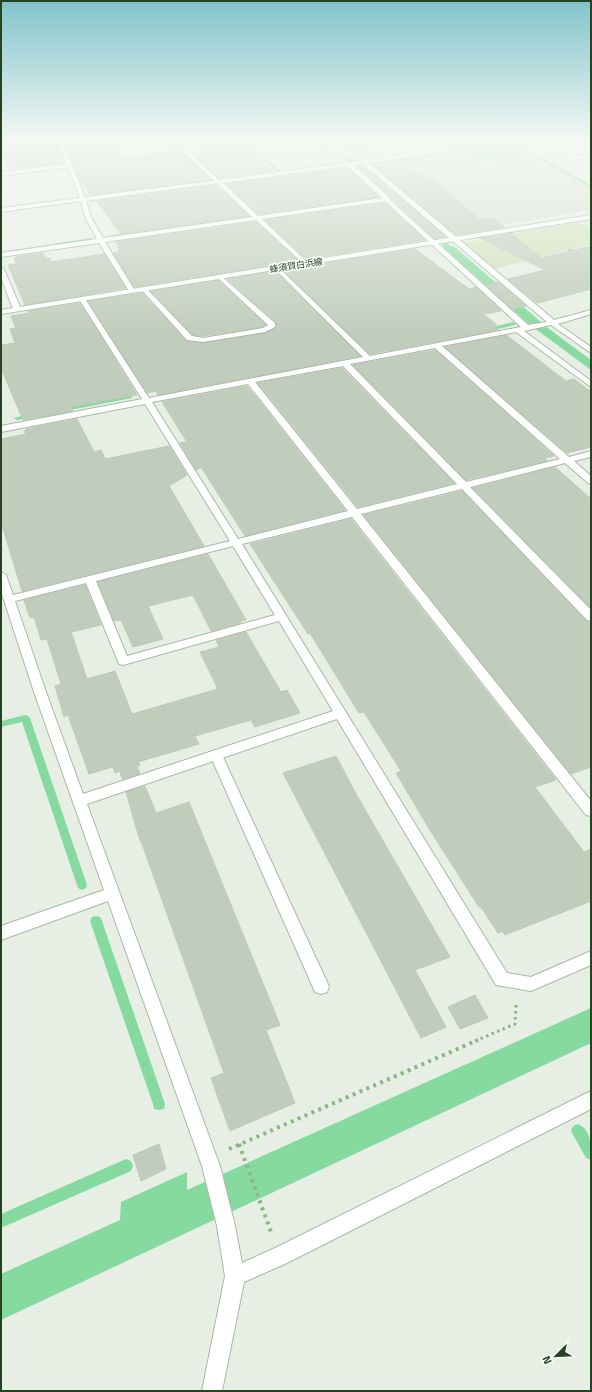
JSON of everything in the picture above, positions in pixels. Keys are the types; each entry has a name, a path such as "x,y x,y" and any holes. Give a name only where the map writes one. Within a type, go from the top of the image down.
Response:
{"street":[{"path":"1,210 31,206"},
{"path":"85,206 88,217 132,291"},
{"path":"245,206 306,264"},
{"path":"1,255 340,206"},
{"path":"395,206 528,328"},
{"path":"414,206 550,324 591,351"},
{"name":"蜂須賀白浜線","path":"1,312 591,217"},
{"path":"277,268 368,358"},
{"path":"1,269 17,309"},
{"path":"144,289 190,338 203,340 265,330 272,325 220,277"},
{"path":"82,299 236,542 502,980 531,984 591,958"},
{"path":"1,429 550,324 591,312"},
{"path":"518,330 591,385"},
{"path":"436,345 591,481"},
{"path":"345,363 591,617"},
{"path":"250,381 591,811"},
{"path":"9,599 591,454"},
{"path":"1,575 40,692 210,1162 226,1226 235,1276 213,1391"},
{"path":"90,579 123,661 281,617"},
{"path":"79,801 340,713"},
{"path":"216,755 321,987"},
{"path":"1,933 113,893"},
{"path":"235,1276 280,1256 591,1100"}],"path":[{"path":"210,1162 239,1144 515,1024 517,982"},
{"path":"239,1144 280,1256"}],"shaded area":[{"path":"422,206 591,206 591,210 453,233"},
{"path":"575,223 591,226 591,244 494,269 463,243"},
{"path":"452,246 549,329 591,360 591,370 529,324 443,247"},
{"path":"591,1008 591,1043 1,1320 1,1274 120,1220 121,1202 187,1172 187,1190"}],"building":[{"path":"101,206 238,206 249,216 121,234"},
{"path":"249,206 315,206 258,214"},
{"path":"364,206 388,206 425,240 306,259 265,220"},
{"path":"400,206 410,206 446,237 435,239"},
{"path":"422,206 464,206 480,220 494,219 504,227 456,235"},
{"path":"256,222 298,261 134,287 113,253 120,251 116,242"},
{"path":"511,233 541,258 591,246 591,289 537,303 508,279 545,270 480,238"},
{"path":"415,249 469,289 476,287 501,311 483,314 497,325 493,325 499,330 370,354 283,270"},
{"path":"42,253 46,258 49,258 51,262 104,254 126,288 25,305 8,265 16,264 14,258 16,257"},
{"path":"275,271 360,356 158,395 156,391 147,393 88,301 142,293 186,341 203,343 265,333 276,328 276,322 227,279"},
{"path":"218,280 266,325 262,327 203,336 193,335 151,291"},
{"path":"498,282 526,306 512,309 486,285"},
{"path":"80,303 137,395 71,407 73,411 23,420 1,368 1,345 15,343 10,329 16,328 11,316 29,313 28,311"},
{"path":"506,335 566,381 574,379 591,392 591,447 567,453 445,347"},
{"path":"435,350 554,456 545,458 547,461 466,480 353,365"},
{"path":"342,368 454,483 358,507 258,383"},
{"path":"247,386 345,510 245,536 201,467 196,470 180,443 187,442 162,402"},
{"path":"77,419 94,452 101,450 105,459 169,446 187,475 169,486 204,546 22,591 1,522 1,439 26,434 24,431 27,430 26,429"},
{"path":"555,467 591,499 591,608 473,488"},
{"path":"462,491 586,621 591,622 591,767 571,774 364,515"},
{"path":"351,519 556,780 535,787 584,852 591,849 591,901 505,935 502,931 498,933 481,907 479,907 430,830 396,773 401,771 364,712 359,713 310,633 308,634 250,544"},
{"path":"208,554 246,620 240,621 241,623 211,631 193,595 148,606 163,639 133,647 121,620 114,621 98,582"},
{"path":"85,585 101,625 71,632 87,679 115,671 132,714 218,689 200,652 219,647 216,640 246,632 281,692 287,690 300,713 255,727 251,720 195,736 199,744 138,762 140,765 137,766 140,774 122,779 120,771 115,773 113,767 89,774 68,715 64,717 55,686 61,684 47,639 41,640 34,617 30,618 24,600"},
{"path":"336,756 356,794 450,957 415,970 446,1027 421,1038 283,773"},
{"path":"145,786 156,813 189,802 280,1025 266,1030 295,1103 230,1131 211,1078 224,1073 140,841 126,792"},
{"path":"475,995 488,1018 460,1029 448,1007"},
{"path":"159,1144 166,1169 141,1181 133,1155"}],"waterway":[{"path":"266,214 322,206"},
{"path":"111,236 250,216"},
{"path":"431,230 456,255"},
{"path":"4,252 91,239"},
{"path":"570,250 591,260"},
{"path":"484,330 513,324"},
{"path":"60,410 130,397"},
{"path":"17,418 34,415"},
{"path":"1,724 25,718 82,885"},
{"path":"96,921 159,1104"},
{"path":"578,1131 591,1153"},
{"path":"1,1221 126,1166"}]}
